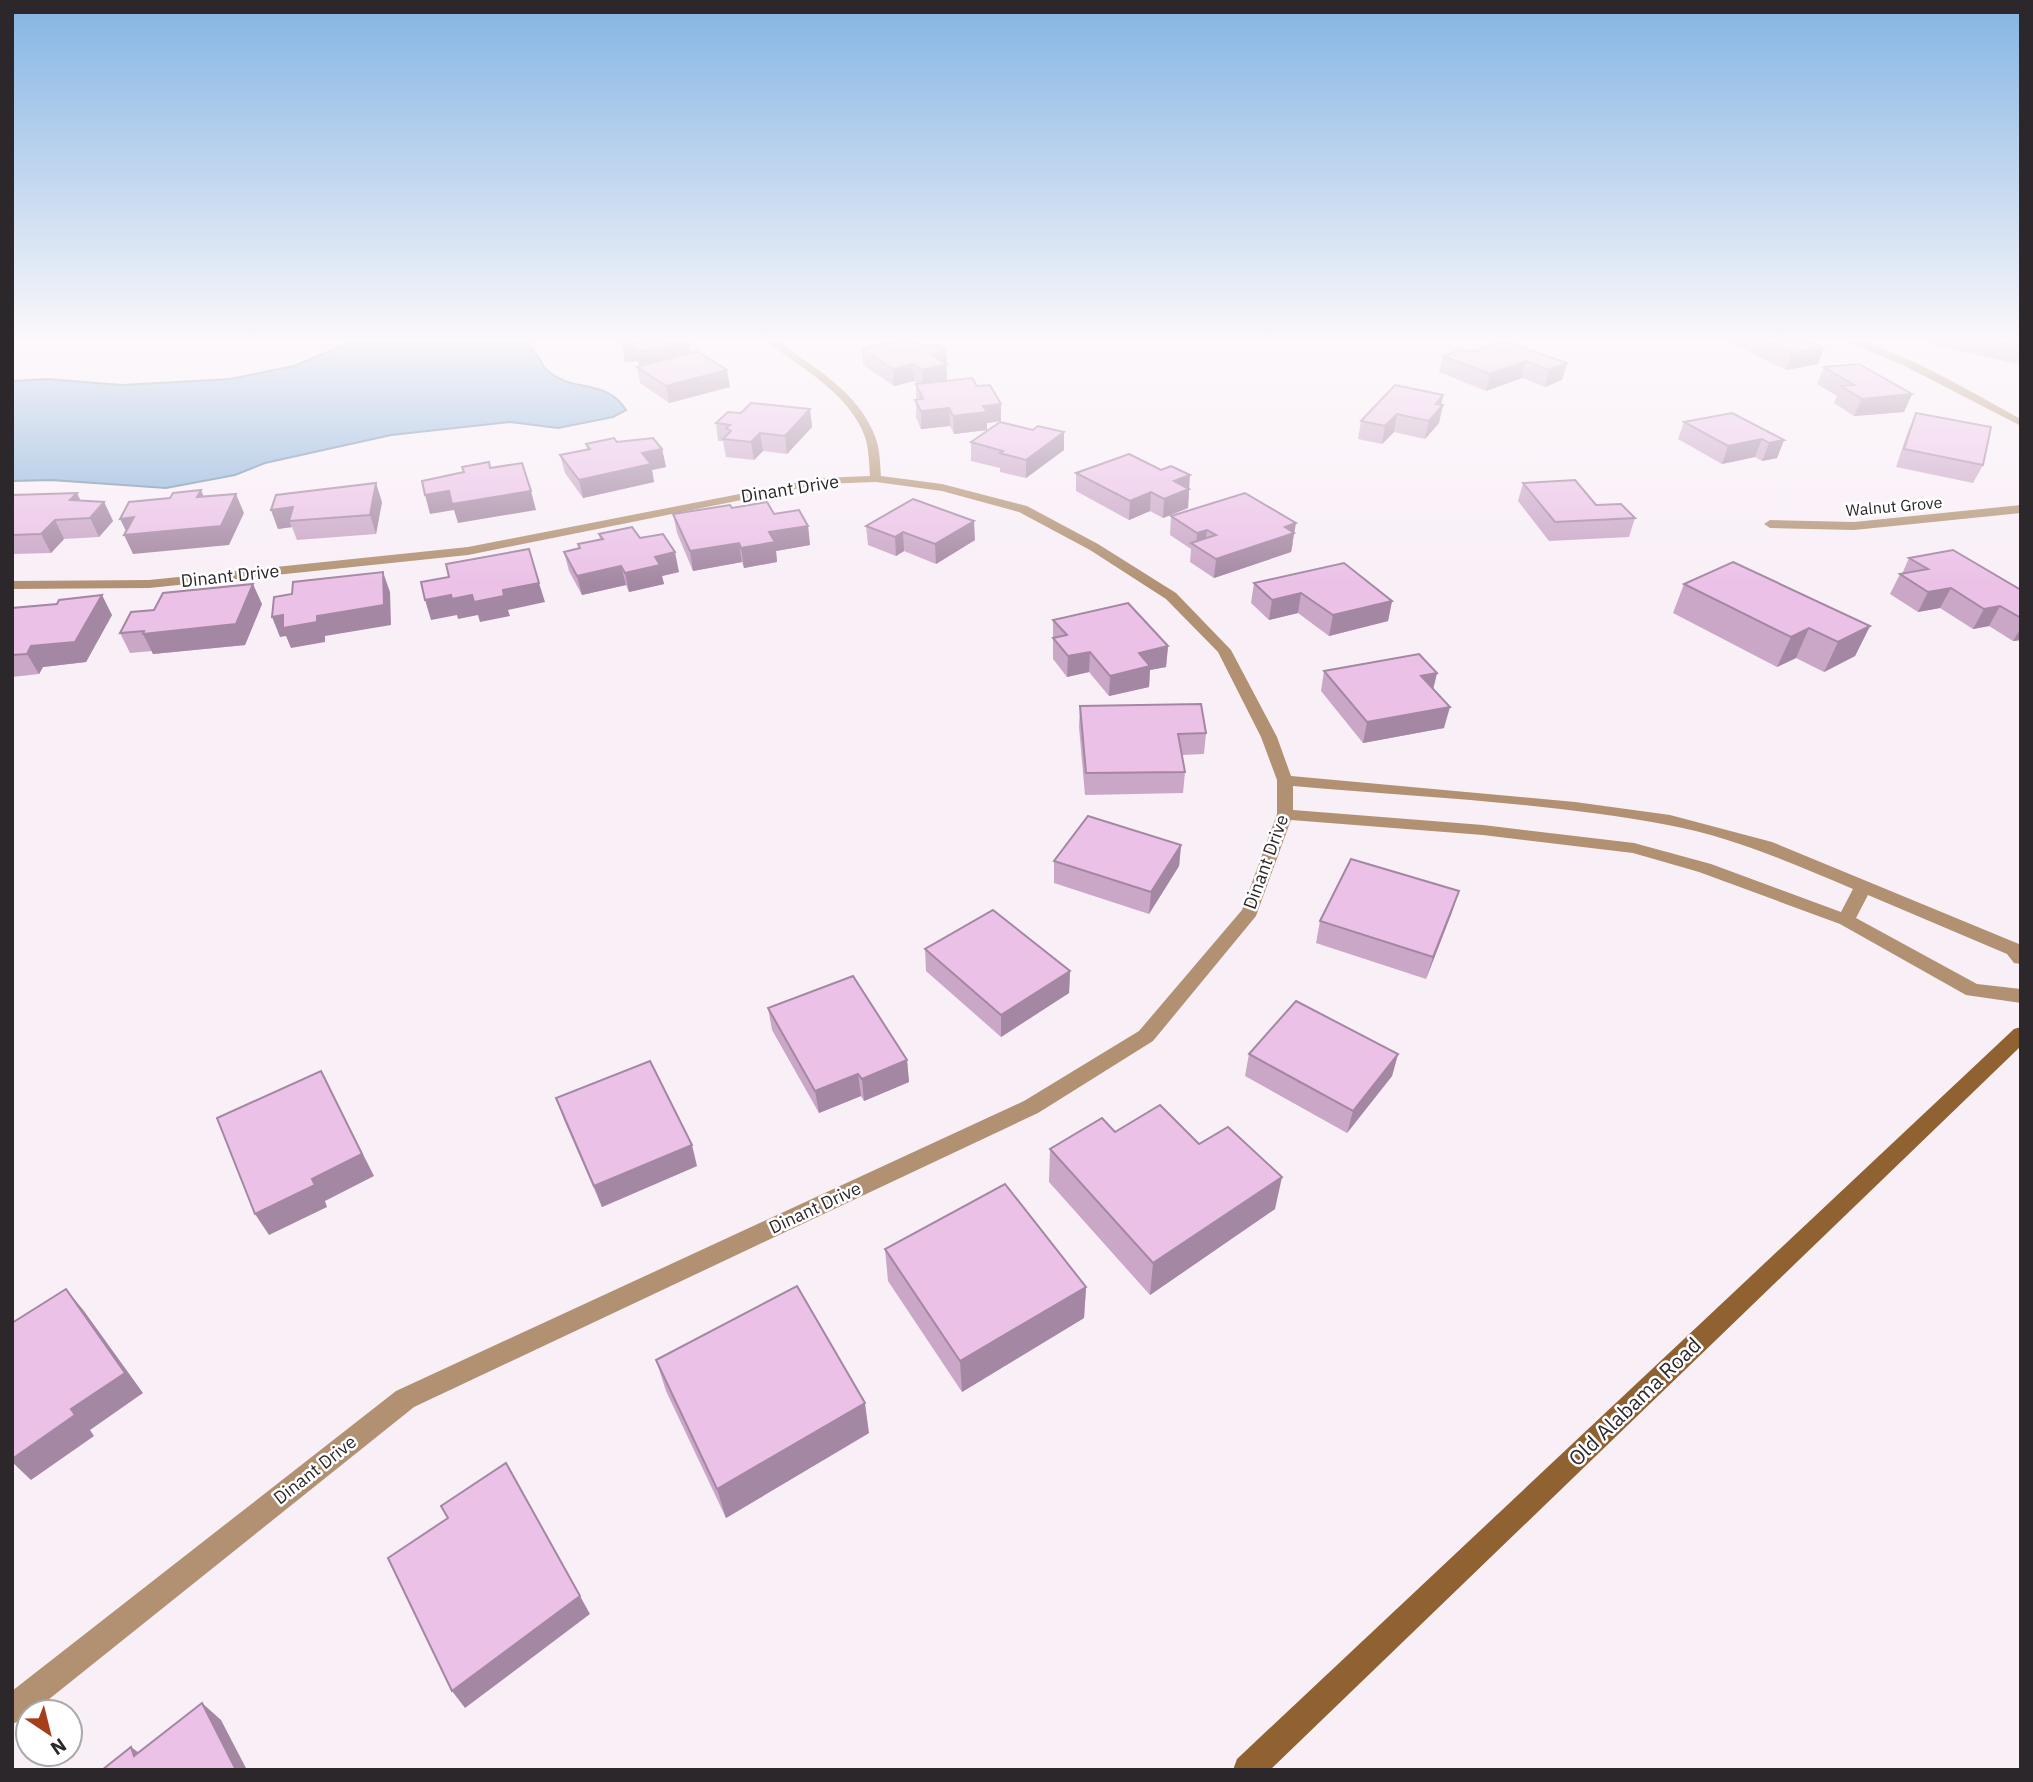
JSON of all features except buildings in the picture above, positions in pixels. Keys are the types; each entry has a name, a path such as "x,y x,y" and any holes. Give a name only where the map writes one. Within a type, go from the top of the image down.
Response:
{"main road":[{"name":"Old Alabama Road","path":"1248,1770 2021,1034"}],"street":[{"path":"860,420 870,437 876,479"},
{"name":"Dinant Drive","path":"12,585 149,584 468,551 821,481 876,479 943,488 1023,509 1094,547 1171,596 1224,650 1269,737 1285,780 1285,814 1250,912 1146,1036 1031,1107 405,1399 12,1710"},
{"name":"Walnut Grove","path":"1769,524 1854,526 2021,509"},
{"path":"1285,780 1575,807 1670,820 1766,846 2013,949 2021,958"},
{"path":"1285,814 1483,830 1633,848 1705,868 1846,919 1973,990 2021,996"},
{"path":"1846,919 1864,885"}],"water":[{"path":"12,420 597,420 558,428 510,422 391,435 265,463 235,475 166,488 51,480 12,481"}]}
